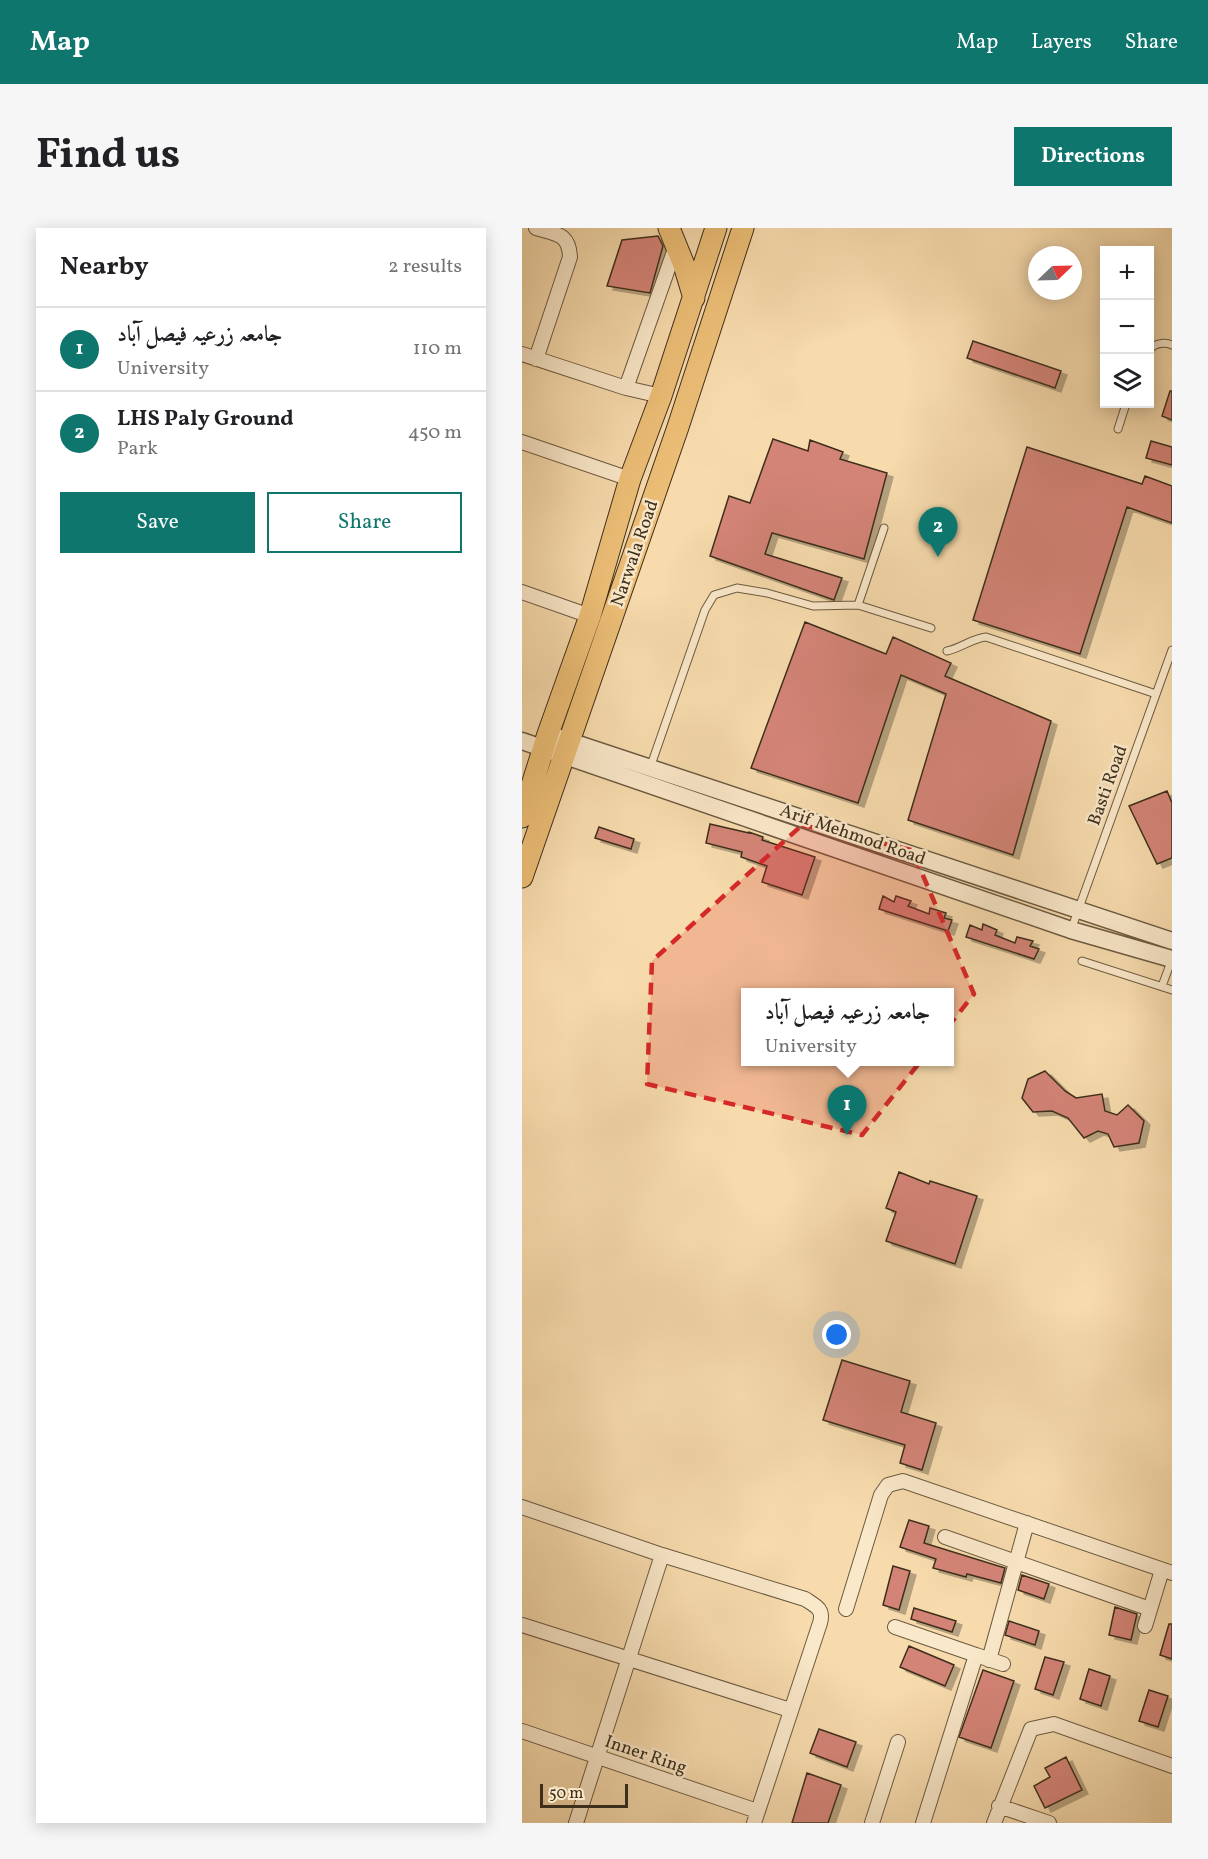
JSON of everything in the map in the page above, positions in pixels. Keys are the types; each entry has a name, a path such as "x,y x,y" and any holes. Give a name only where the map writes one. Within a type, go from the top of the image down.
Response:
{"main road":[{"name":"Narwala Road","path":"522,817 590,616 630,479 661,396 716,228"},
{"name":"Narwala Road","path":"522,877 678,427 743,228"},
{"path":"673,237 694,298"}],"street":[{"path":"536,228 563,236 570,246 570,257 529,357 626,388 661,396"},
{"path":"626,388 673,237"},
{"path":"522,441 630,479"},
{"path":"522,592 590,616"},
{"path":"522,741 546,741 650,768 1172,941"},
{"name":"Arif Mehmod Road","path":"567,748 712,806 1071,930 1172,959"},
{"path":"712,806 717,790"},
{"path":"894,869 900,851"},
{"path":"1028,915 1034,896"},
{"path":"846,1609 881,1495 888,1485 903,1481 1167,1572 1150,1608 1145,1626"},
{"path":"522,1507 662,1555 805,1599 819,1607 822,1615 820,1623 756,1817"},
{"path":"923,1823 989,1660 1027,1523"},
{"path":"945,1537 1150,1608"},
{"path":"576,1823 662,1555"},
{"path":"522,1625 790,1710"},
{"path":"895,1627 989,1660"},
{"path":"994,1823 1031,1729 1054,1724 1172,1766"},
{"name":"Inner Ring","path":"522,1731 756,1817"},
{"path":"872,1823 898,1742"},
{"path":"999,1806 1049,1823"}],"lane":[{"path":"1154,345 1166,342 1172,345"},
{"path":"1118,429 1125,408"},
{"path":"858,605 884,528"},
{"path":"650,768 705,610 714,595 737,588 767,593 813,606 858,605 931,628"},
{"path":"947,651 960,648 975,639 986,637 1156,693"},
{"name":"Basti Road","path":"1071,930 1172,650"},
{"path":"1162,986 1172,959"},
{"path":"1082,961 1172,990"}],"highlighted area":[{"path":"802,825 912,850 974,994 862,1135 647,1084 652,961"}],"building":[{"path":"658,236 663,246 650,293 607,286 622,240"},
{"path":"973,341 1061,371 1055,388 967,358"},
{"path":"1170,391 1172,391 1172,420 1162,416"},
{"path":"773,439 808,451 810,440 843,452 840,459 887,473 864,559 772,533 765,554 842,578 834,600 710,556 729,496 750,503"},
{"path":"1151,441 1172,447 1172,465 1146,458"},
{"path":"1027,447 1142,484 1145,476 1172,486 1172,523 1127,507 1080,654 973,620"},
{"path":"805,622 886,654 893,637 951,663 945,676 1051,721 1013,855 908,820 946,694 901,675 858,803 751,768"},
{"path":"1167,791 1172,803 1172,858 1157,864 1129,806"},
{"path":"710,824 749,832 763,837 762,840 815,857 802,895 762,882 767,866 741,857 742,852 706,843"},
{"path":"599,827 634,839 631,849 595,838"},
{"path":"883,896 894,902 896,896 911,901 908,906 929,914 930,908 946,913 944,918 952,920 948,931 879,909"},
{"path":"983,924 997,930 995,935 1015,943 1017,937 1033,941 1030,946 1039,949 1034,959 966,937 970,925 982,930"},
{"path":"1045,1071 1065,1091 1076,1098 1102,1094 1105,1111 1117,1115 1128,1105 1144,1121 1139,1143 1114,1147 1108,1134 1098,1131 1084,1138 1068,1118 1052,1111 1033,1112 1022,1098 1028,1079"},
{"path":"899,1172 929,1184 930,1181 977,1196 955,1264 886,1241 896,1212 886,1208"},
{"path":"842,1360 910,1381 901,1412 936,1423 922,1470 900,1463 905,1445 823,1420"},
{"path":"909,1520 929,1526 924,1543 1005,1568 1001,1583 933,1568 936,1559 900,1547"},
{"path":"893,1566 910,1571 899,1610 883,1605"},
{"path":"1022,1575 1049,1584 1044,1599 1018,1590"},
{"path":"1115,1607 1137,1614 1131,1640 1109,1635"},
{"path":"914,1608 956,1621 952,1632 911,1619"},
{"path":"1009,1621 1039,1631 1035,1645 1005,1635"},
{"path":"1169,1624 1172,1624 1172,1659 1160,1655"},
{"path":"909,1646 954,1665 945,1686 900,1667"},
{"path":"1045,1657 1064,1662 1053,1695 1035,1689"},
{"path":"1089,1669 1110,1676 1101,1706 1080,1699"},
{"path":"983,1670 1014,1681 991,1748 959,1737"},
{"path":"1149,1690 1168,1696 1158,1727 1139,1721"},
{"path":"819,1729 856,1742 847,1767 810,1753"},
{"path":"1066,1757 1082,1790 1045,1808 1034,1786 1050,1777 1045,1768"},
{"path":"807,1773 841,1785 828,1823 792,1823"}],"place":[{"name":"LHS Paly Ground","path":"938,557"},
{"name":"جامعہ زرعیہ فیصل آباد","path":"847,1135"}]}
